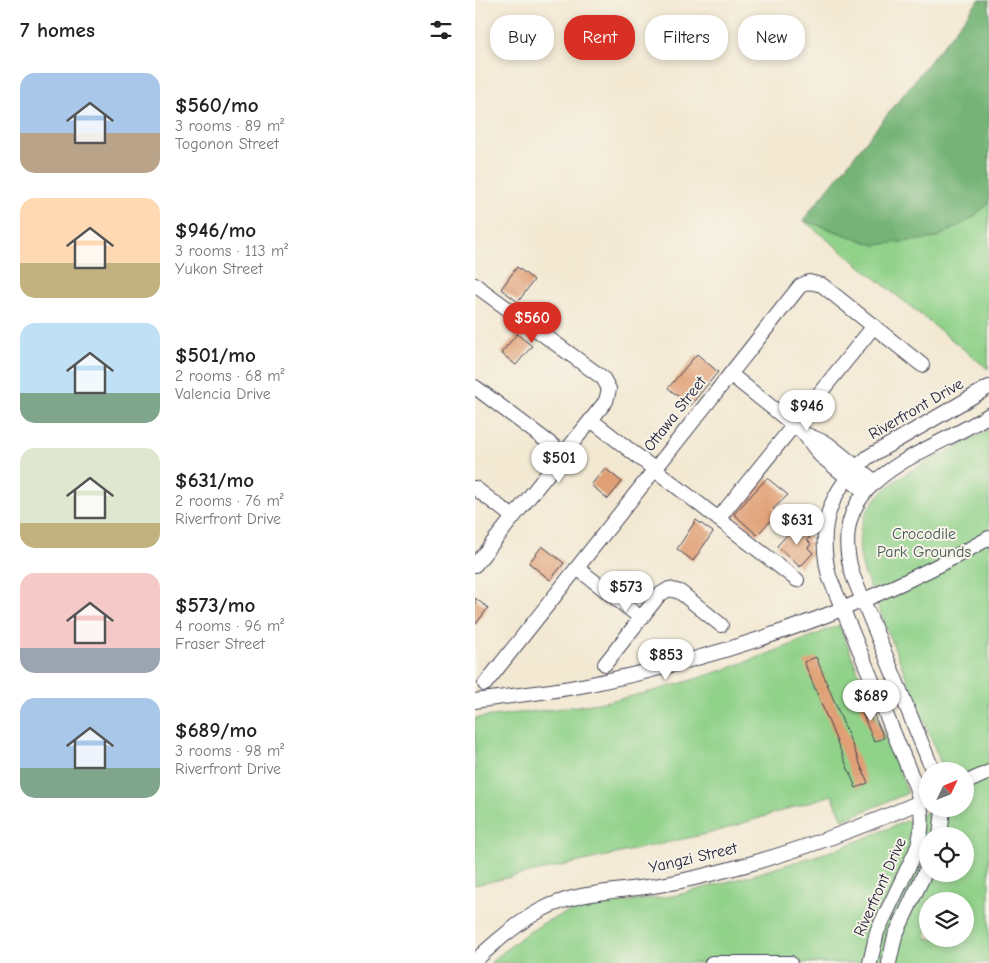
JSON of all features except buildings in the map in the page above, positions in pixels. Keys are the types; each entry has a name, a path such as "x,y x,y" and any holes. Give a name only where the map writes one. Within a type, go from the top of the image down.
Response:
{"street":[{"name":"Ottawa Street","path":"485,684 729,374 797,289 805,283 814,282 823,285 921,365"},
{"path":"475,285 603,378 609,389 606,401 475,565"},
{"path":"718,519 799,430 874,326"},
{"path":"729,374 799,430 828,444 852,472 869,486"},
{"path":"475,387 564,454"},
{"name":"Riverfront Drive","path":"919,789 829,576 824,554 824,530 832,503 852,472 883,447 949,412 989,387"},
{"path":"929,762 862,599 848,560 847,536 856,506 869,486 898,464 967,429 989,415"},
{"path":"591,420 797,580"},
{"path":"475,488 513,517"},
{"path":"475,701 590,684 670,665 780,632 842,608 930,570 989,538"},
{"path":"577,568 641,618"},
{"path":"605,664 659,595 669,589 679,592 721,625"},
{"path":"974,779 989,772"},
{"name":"Yangzi Street","path":"475,961 516,926 542,910 566,900 671,884 750,863 836,836 919,803"},
{"name":"Riverfront Drive","path":"870,963 877,932 920,840 923,818"},
{"path":"889,963 895,936 920,882"},
{"path":"713,963 790,963"}],"green space":[{"path":"979,0 989,0 989,203 971,219 936,238 875,245 803,220"},
{"path":"989,203 988,369 803,220 875,245 971,219"},
{"name":"Crocodile Park Grounds","path":"989,429 989,963 490,963 523,936 547,921 569,912 598,905 673,896 753,875 841,848 919,816 919,818 974,818 974,762 940,762 864,572 859,542 864,517 877,497 895,481"},
{"path":"839,625 908,793 843,820 832,795 715,832 475,885 475,718 592,704 687,682 749,661"}]}
